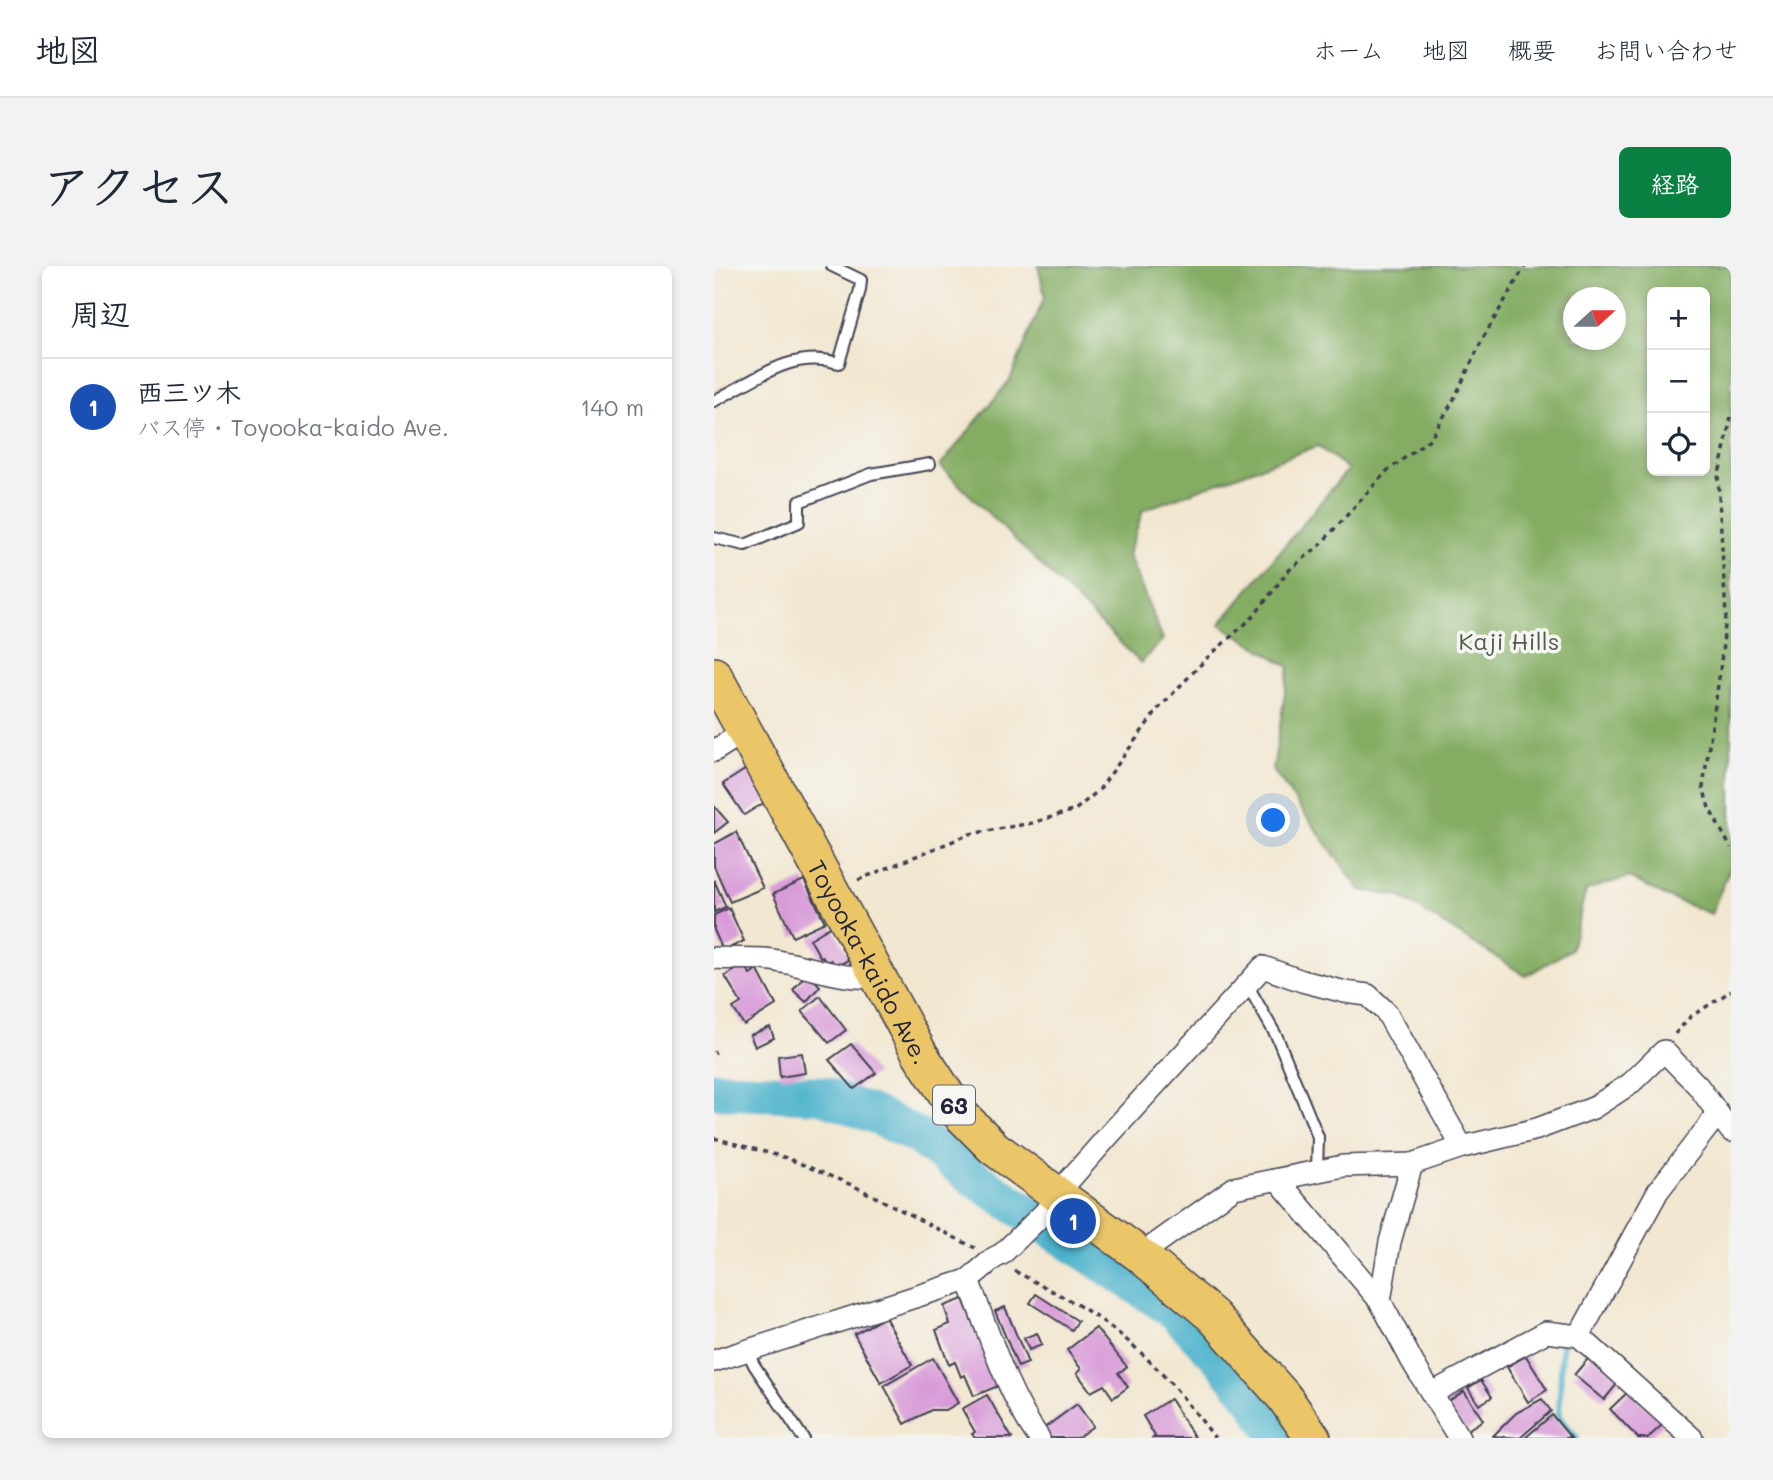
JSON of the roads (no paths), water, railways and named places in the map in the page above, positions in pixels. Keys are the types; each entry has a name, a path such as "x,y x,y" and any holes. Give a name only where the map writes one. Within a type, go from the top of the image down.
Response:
{"main road":[{"name":"Toyooka-kaido Ave.","path":"714,676 920,1054 958,1112 1051,1203 1140,1255 1213,1317 1284,1397 1313,1438"}],"street":[{"path":"714,751 744,732"},
{"path":"714,958 764,959 844,976 865,979 879,977"},
{"path":"714,1361 968,1280 998,1256 1051,1203 1110,1134 1263,967 1302,981 1368,995 1387,1013 1462,1147"},
{"path":"1140,1255 1234,1188 1343,1166 1412,1164 1462,1147 1537,1129 1593,1108 1630,1084 1664,1051 1698,1086 1724,1123 1658,1191 1579,1336"},
{"path":"1380,1301 1390,1242 1412,1164"},
{"path":"1278,1180 1380,1301 1413,1363 1459,1438"},
{"path":"968,1280 1011,1389 1029,1425 1039,1438"},
{"path":"1432,1393 1546,1332 1579,1336 1678,1433"}],"lane":[{"path":"714,401 779,366 803,358 839,363 861,280 832,266"},
{"path":"714,538 745,545 799,523 799,502 870,474 930,464"},
{"path":"1248,986 1277,1037 1318,1137 1317,1170"},
{"path":"747,1350 754,1365 803,1438"}],"waterway":[{"path":"714,1090 822,1095 875,1115 919,1137 977,1180 1175,1311 1254,1399 1278,1438"},
{"path":"1566,1340 1562,1346 1559,1417 1577,1438"}],"place":[{"name":"西三ツ木","path":"1073,1221"}],"park label":[{"name":"Kaji Hills","path":"1509,640"}]}
